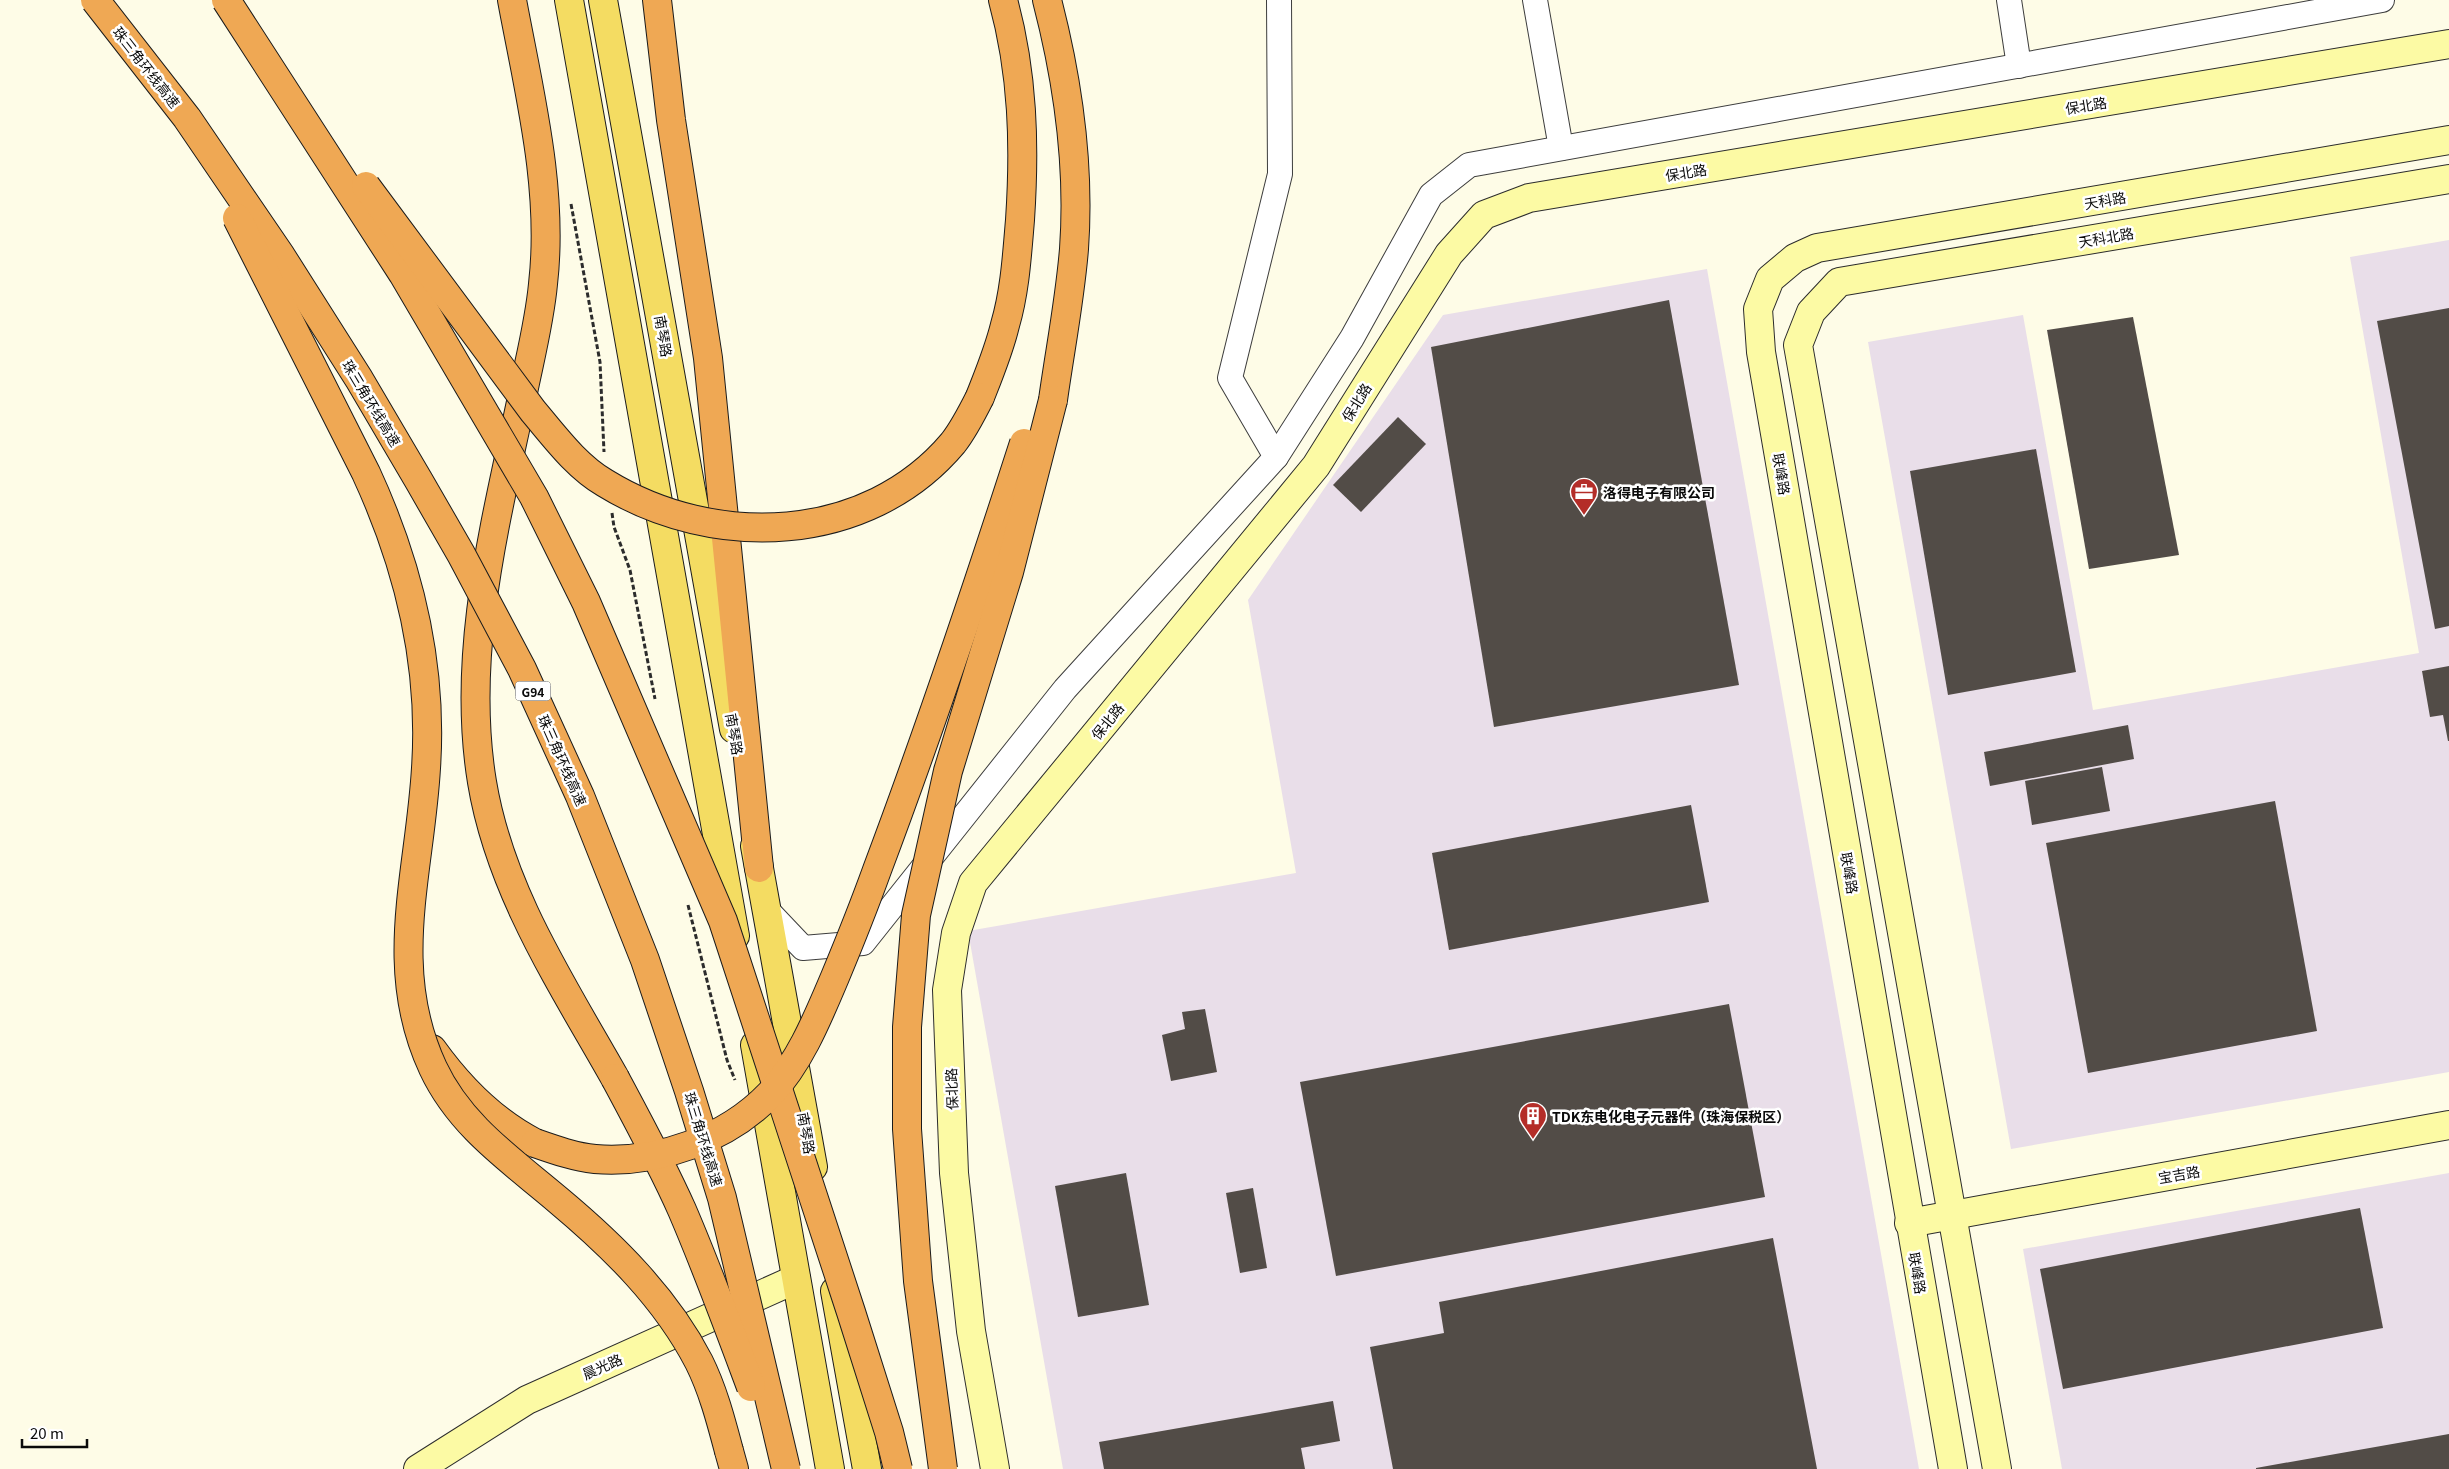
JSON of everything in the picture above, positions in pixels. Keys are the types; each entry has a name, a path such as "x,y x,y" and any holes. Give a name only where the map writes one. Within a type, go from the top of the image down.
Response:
{"highway":[{"name":"珠三角环线高速","path":"94,0 187,118 281,256 359,379 461,554 522,669 580,796 644,960 722,1198 786,1469"},
{"path":"227,0 533,411 579,463 604,483 654,508 690,518 741,527 796,527 819,522 866,507 885,497 938,459 967,422 980,397 1005,325 1012,291 1018,248 1024,160 1018,69 1003,0"},
{"path":"227,0 403,274 534,497 586,602 723,921 851,1312 889,1432 898,1469"},
{"path":"512,0 539,151 545,209 545,245 539,312 499,512 477,642 474,712 482,784 491,826 519,903 650,1143 681,1208 718,1298 781,1469"},
{"path":"657,0 671,120 708,358 759,868"},
{"path":"943,1469 917,1272 907,1129 907,1027 916,915 948,771 1009,572 1064,321 1074,249 1074,171 1070,112 1057,39 1047,0"},
{"path":"187,118 366,473 384,513 407,580 427,692 426,768 408,928 410,984 420,1034 434,1069 445,1089 483,1138 612,1247 663,1306 699,1363 721,1418 732,1460"},
{"path":"420,1034 458,1083 499,1122 535,1143 581,1158 627,1158 675,1149 708,1140 734,1124 771,1093 806,1041 861,915 1046,400"}],"main road":[{"path":"569,0 830,1469"},
{"name":"南琴路","path":"603,0 867,1469"}],"street":[{"path":"1276,456 1230,378 1280,174 1279,0"},
{"path":"1535,0 1561,148"},
{"path":"2009,0 2019,66"},
{"path":"790,1041 863,944 1065,689 1276,456 1352,338 1432,195 1469,165 2382,0"},
{"name":"保北路","path":"995,1469 971,1331 954,1173 947,990 956,934 973,883 1316,466 1449,254 1484,215 1529,198 2449,44"},
{"name":"天科路","path":"1770,279 1795,258 1817,248 2449,140"},
{"name":"天科北路","path":"1952,1215 1798,345 1811,312 1839,282 2449,180"},
{"name":"联峰路","path":"1770,279 1758,309 1761,352 1909,1223 1953,1469"},
{"path":"766,909 803,948 863,944"},
{"name":"宝吉路","path":"1909,1223 2449,1125"},
{"path":"1952,1215 1997,1469"},
{"name":"晨光路","path":"418,1469 527,1400 796,1280"}],"path":[{"path":"570,196 600,362 605,460"},
{"path":"612,508 614,527 630,570 656,705"},
{"path":"687,903 727,1060 738,1088"}],"shaded area":[{"path":"2449,240 2449,1072 2011,1149 1868,342 2023,315 2093,710 2419,653 2350,257"},
{"path":"1707,269 1919,1469 1063,1469 968,931 1296,873 1248,600 1443,315"},
{"path":"2449,1173 2449,1469 2062,1469 2023,1249"}],"building":[{"name":"洛得电子有限公司","path":"1669,300 1739,685 1494,727 1431,347"},
{"path":"2449,308 2449,626 2435,629 2377,321"},
{"path":"2133,317 2179,555 2089,569 2047,330"},
{"path":"1398,417 1426,444 1361,512 1333,485"},
{"path":"2036,449 2076,672 1948,695 1910,471"},
{"path":"2449,666 2448,741 2443,715 2430,717 2422,671"},
{"path":"2128,725 2134,759 1990,786 1984,752"},
{"path":"2102,767 2110,811 2032,825 2025,781"},
{"path":"2275,801 2317,1031 2088,1073 2046,843"},
{"path":"1691,805 1709,902 1449,950 1432,853"},
{"name":"TDK东电化电子元器件（珠海保税区）","path":"1729,1004 1765,1197 1336,1276 1300,1082"},
{"path":"1205,1009 1217,1072 1171,1081 1162,1035 1185,1029 1182,1012"},
{"path":"1126,1173 1149,1305 1078,1317 1055,1186"},
{"path":"1253,1188 1267,1268 1240,1273 1226,1193"},
{"path":"2360,1208 2383,1328 2063,1389 2040,1269"},
{"path":"1773,1238 1817,1469 1393,1469 1370,1347 1444,1333 1439,1302"},
{"path":"1333,1401 1340,1441 1301,1448 1305,1469 1104,1469 1099,1442"},
{"path":"2449,1434 2449,1469 2256,1469 2256,1468"}],"place":[{"name":"洛得电子有限公司","path":"1584,516"},
{"name":"TDK东电化电子元器件（珠海保税区）","path":"1533,1140"}]}
